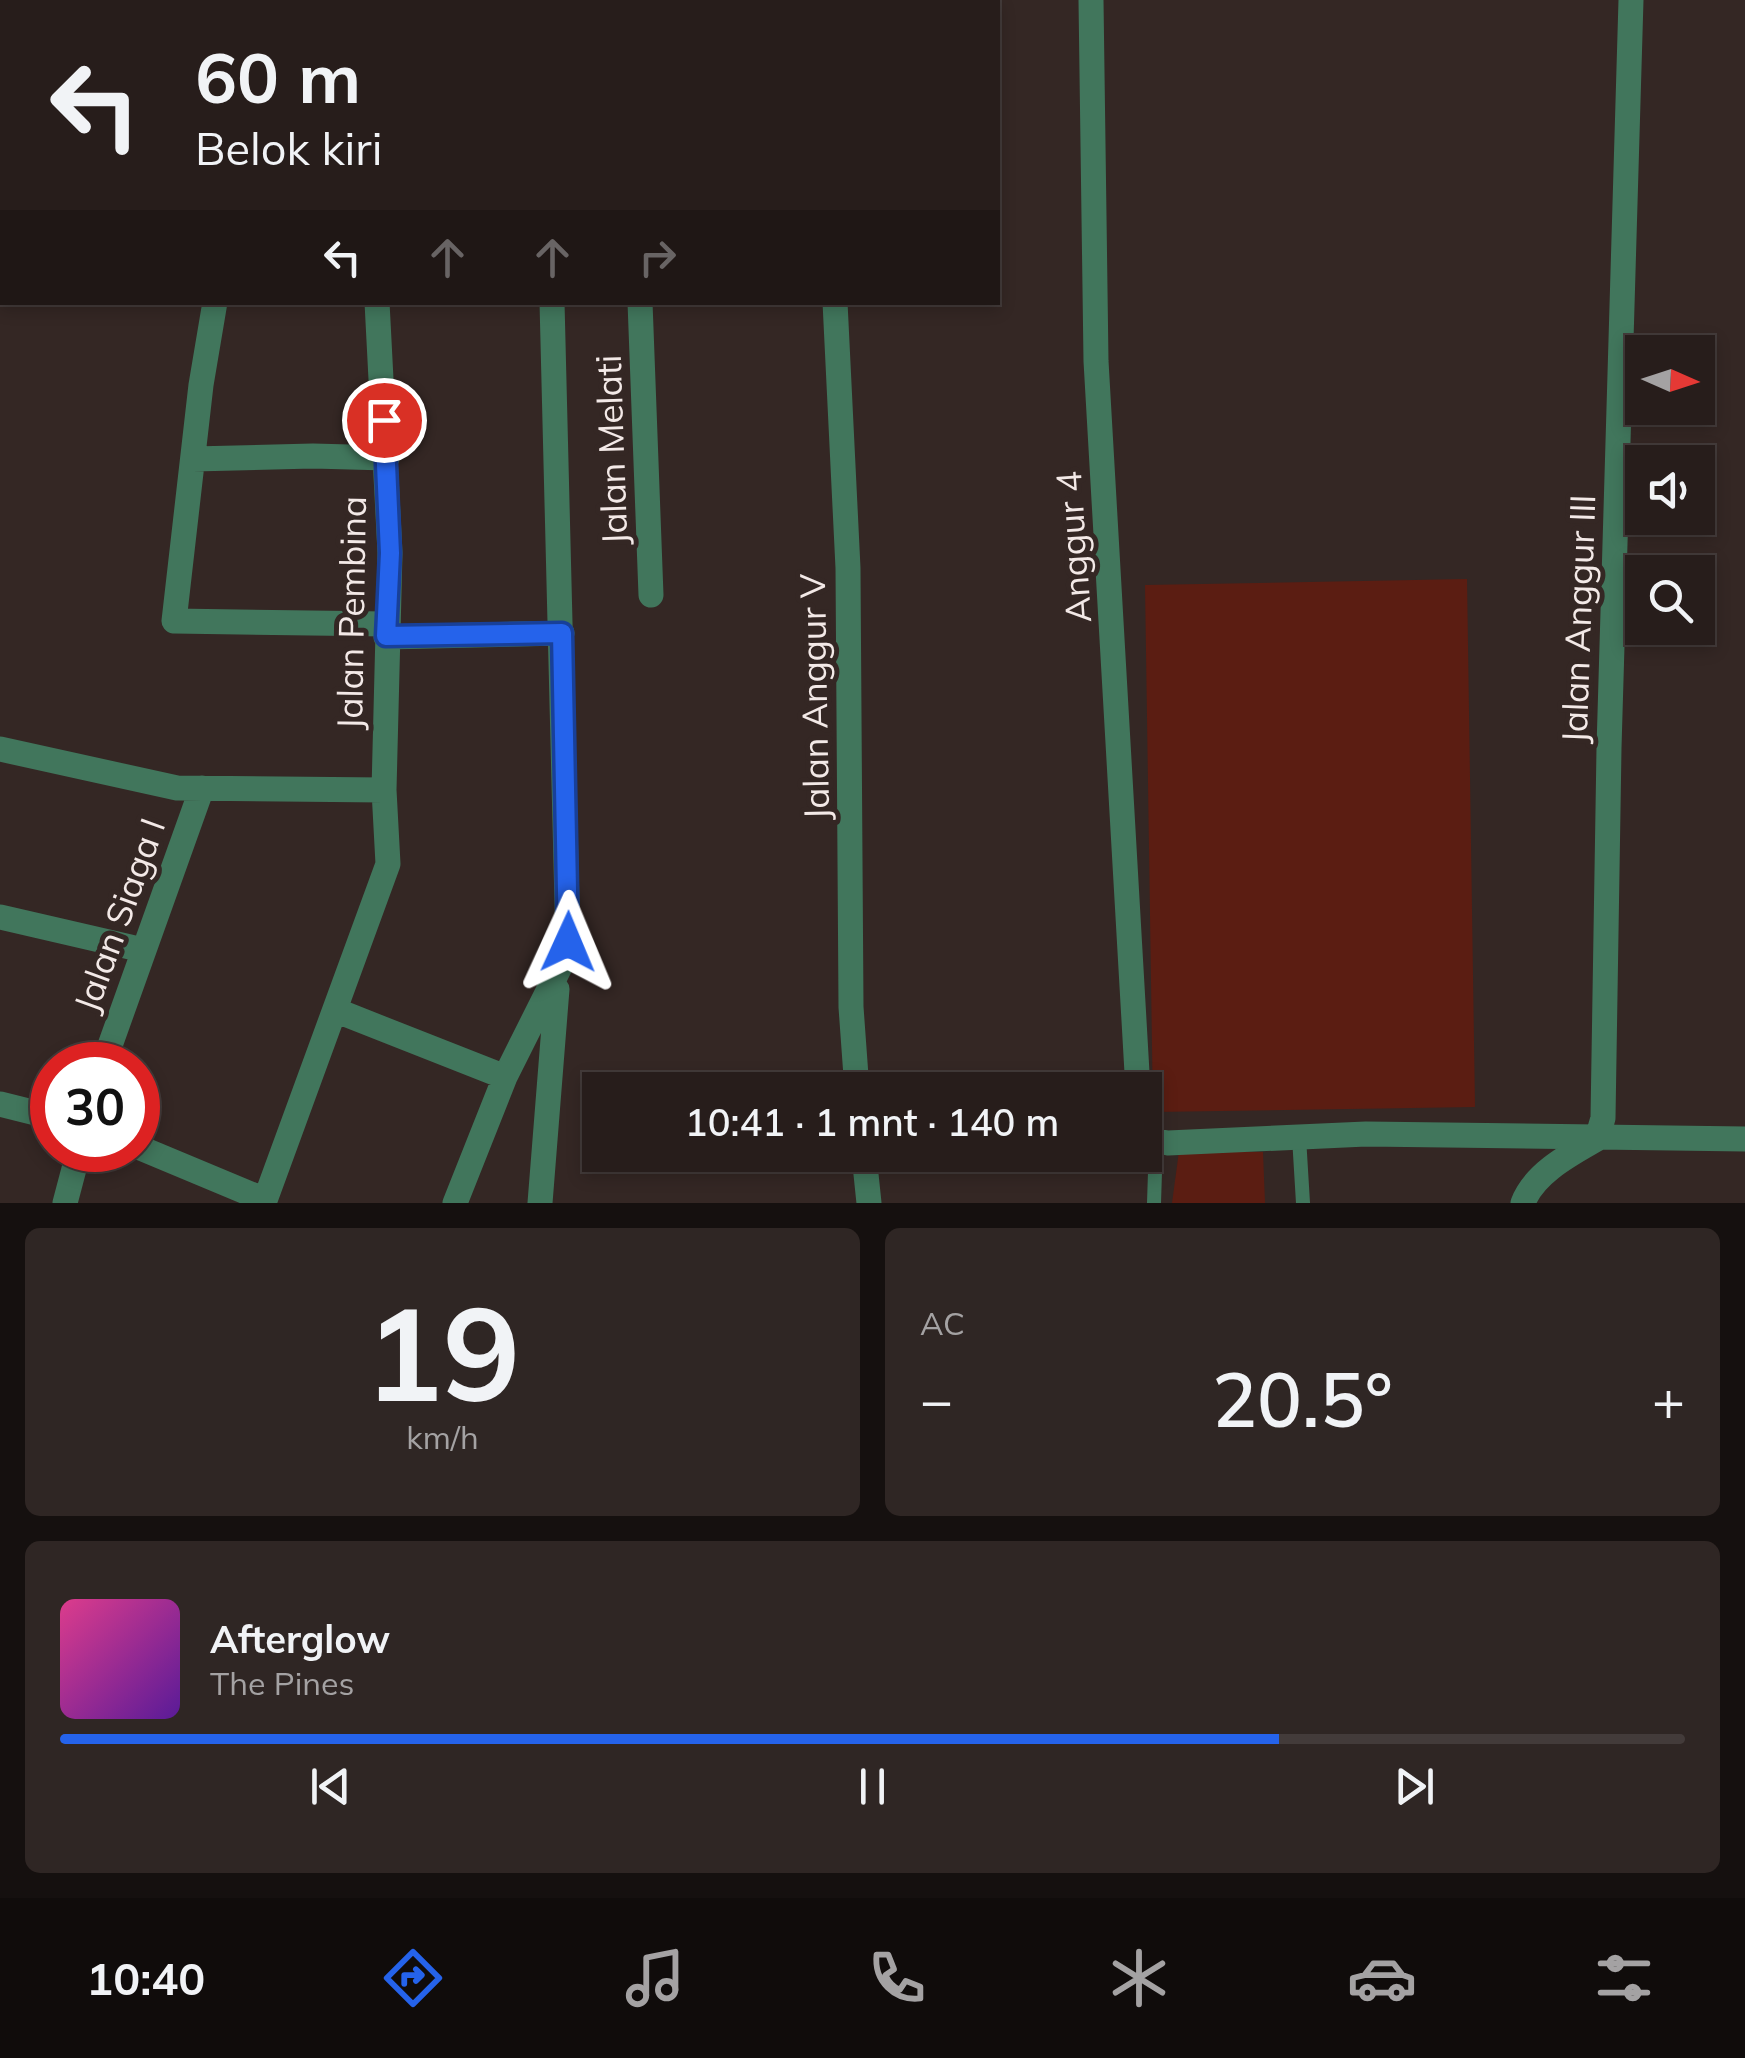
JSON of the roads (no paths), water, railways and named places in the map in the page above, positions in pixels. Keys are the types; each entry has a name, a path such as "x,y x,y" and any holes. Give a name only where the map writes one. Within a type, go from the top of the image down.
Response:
{"street":[{"name":"Anggur 4","path":"1091,0 1096,361 1137,1072"},
{"name":"Jalan Anggur III","path":"1597,1139 1603,1118 1631,0"},
{"path":"215,305 174,620 562,633"},
{"name":"Jalan Pembina","path":"265,1202 388,864 384,790 390,553 376,305"},
{"path":"465,1199 506,1077 558,972 568,942 552,305"},
{"name":"Jalan Melati","path":"640,305 651,595"},
{"name":"Jalan Anggur V","path":"834,305 848,568 856,1072"},
{"path":"193,459 387,458"},
{"path":"0,749 155,784 384,790"},
{"name":"Jalan Siaga I","path":"112,1042 202,788"},
{"path":"0,917 143,950"},
{"path":"540,1203 558,972"},
{"path":"335,1010 506,1077"},
{"path":"0,1104 30,1112"},
{"path":"1162,1141 1366,1134 1745,1140"},
{"path":"1523,1203 1534,1184 1597,1139"},
{"path":"160,1157 265,1202"},
{"path":"65,1203 73,1172"},
{"path":"866,1172 869,1203"}],"lane":[{"path":"1299,1137 1303,1203"},
{"path":"1152,1172 1154,1203"}]}
